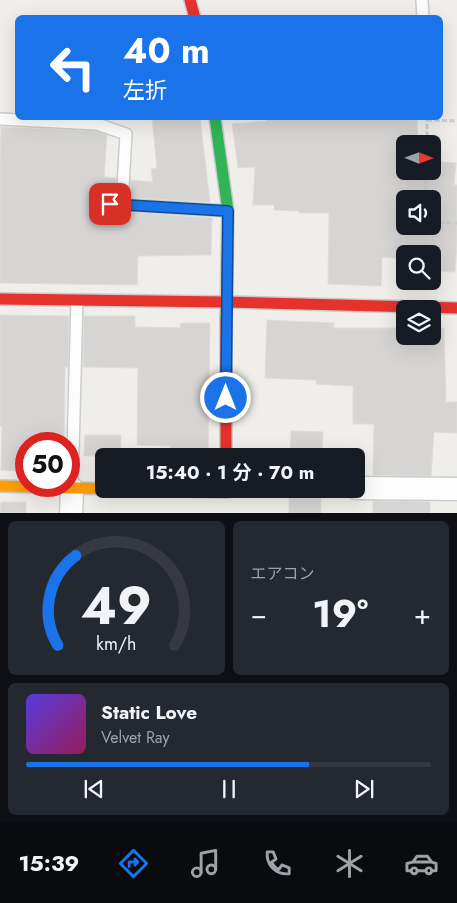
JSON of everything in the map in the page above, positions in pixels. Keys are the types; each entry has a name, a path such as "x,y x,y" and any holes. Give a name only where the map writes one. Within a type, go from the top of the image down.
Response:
{"street":[{"path":"190,0 194,15"},
{"path":"215,120 228,211 226,448"},
{"path":"0,299 457,308"},
{"path":"0,486 15,486"},
{"path":"80,488 95,488"},
{"path":"365,488 457,489"},
{"path":"71,513 72,497"},
{"path":"226,498 227,506"}],"lane":[{"path":"422,0 423,15"},
{"path":"0,119 15,120"},
{"path":"19,120 97,124 126,134 122,204"},
{"path":"110,204 228,211"},
{"path":"73,432 77,300"}],"path":[{"path":"427,120 427,135"},
{"path":"442,120 457,121"},
{"path":"441,222 457,223"}],"building":[{"path":"152,120 200,120 210,202 130,198 131,180 153,182 151,169 157,168"},
{"path":"267,120 417,120 418,135 396,135 396,180 441,180 441,162 456,163 454,185 457,185 455,272 441,271 441,245 396,245 396,258 382,257 381,286 328,284 329,213 299,213 299,211 274,210 274,205 253,205 255,167 238,168 232,124"},
{"path":"1,127 96,131 107,135 104,177 116,178 115,197 107,197 104,200 104,208 110,211 212,218 211,255 138,256 137,285 0,283"},
{"path":"0,315 69,316 68,367 65,367 64,432 15,432 15,471 1,470 2,426 0,426"},
{"path":"84,316 135,316 135,327 180,328 181,323 210,323 208,448 170,448 170,446 137,445 138,368 83,367"},
{"path":"267,320 334,323 333,328 396,328 396,345 441,345 441,328 444,328 446,402 457,402 457,433 434,432 431,476 373,475 374,424 353,424 353,386 316,384 316,380 265,378"},
{"path":"291,431 323,432 322,448 290,448"},
{"path":"85,435 121,435 121,448 95,448 95,456 84,456"},
{"path":"289,498 321,498 321,513 289,513"},
{"path":"373,501 430,502 430,513 373,513"},
{"path":"1,502 26,502 26,513 0,513"}],"traffic: fast":[{"path":"215,120 228,211 226,320"}],"traffic: slow":[{"path":"0,486 95,489"}],"traffic: jam":[{"path":"190,0 194,15"},
{"path":"0,299 457,308"},
{"path":"226,320 226,448"}],"route":[{"path":"110,204 228,211 226,398"}]}
